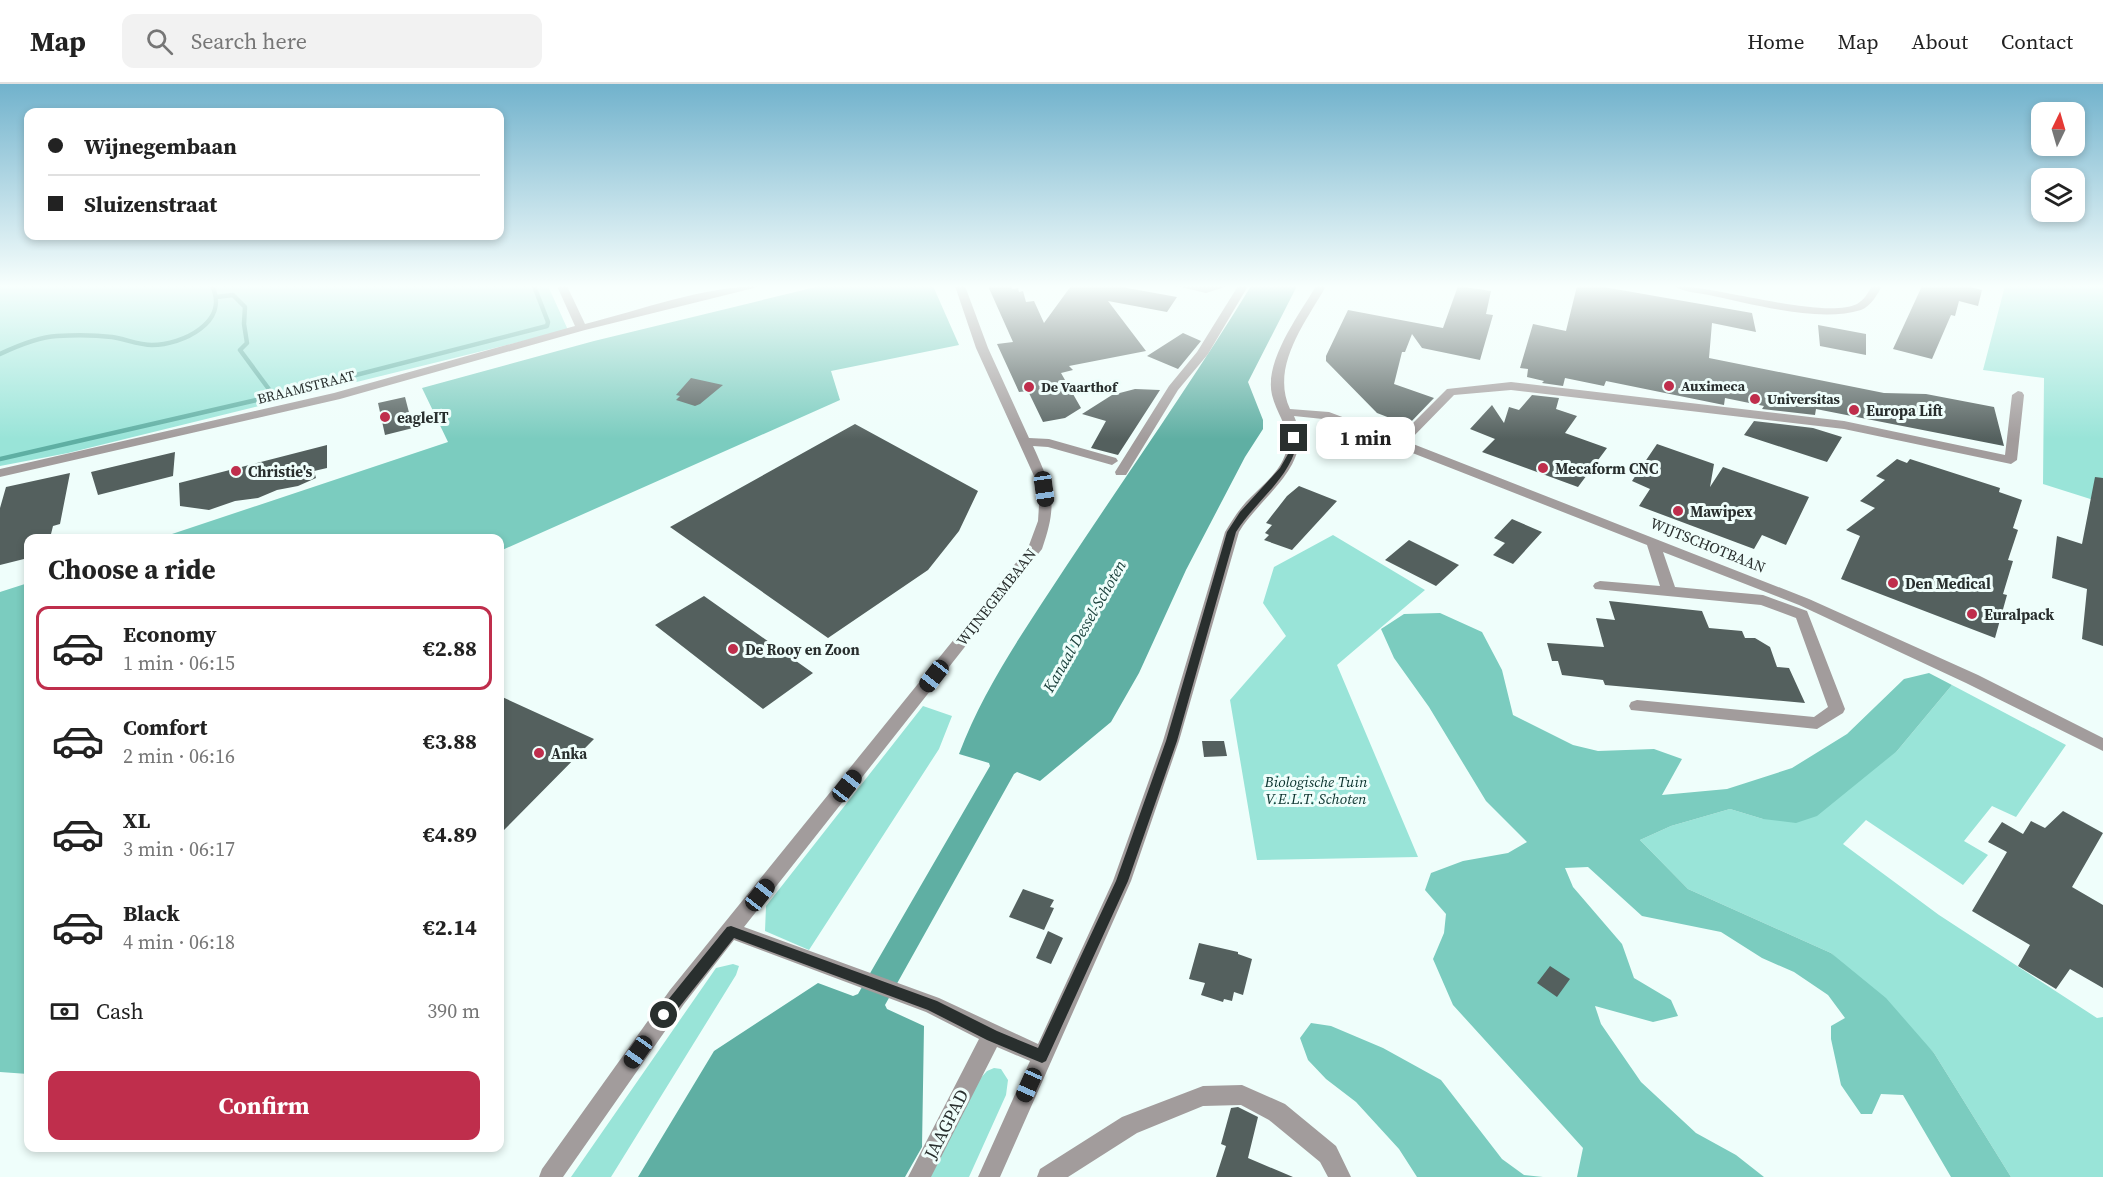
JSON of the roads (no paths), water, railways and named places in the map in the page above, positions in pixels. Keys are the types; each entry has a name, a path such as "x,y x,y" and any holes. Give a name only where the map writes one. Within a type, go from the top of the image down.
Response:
{"street":[{"name":"BRAAMSTRAAT","path":"0,473 336,396 548,337"},
{"name":"WIJNEGEMBAAN","path":"550,1177 677,997 1035,549 1045,521 1046,505 1040,476 978,337"},
{"path":"1121,472 1173,388 1202,354 1212,337"},
{"path":"988,1177 1122,881 1171,741 1232,532 1243,514 1283,469 1292,454 1294,438 1277,387 1279,365 1294,337"},
{"path":"1401,442 1451,392 1511,386 1844,425 2011,460 2018,394"},
{"name":"WIJTSCHOTBAAN","path":"1287,412 1325,415 1401,442 1653,541 1801,607 1972,679 2103,745"},
{"path":"1026,442 1049,443 1112,461"},
{"path":"1653,541 1669,591"},
{"path":"1600,586 1763,600 1801,607 1837,709 1817,723 1637,706"},
{"path":"731,931 932,1005 992,1035 1042,1056"},
{"name":"JAAGPAD","path":"919,1177 992,1035"},
{"path":"1048,1177 1130,1125 1203,1096 1242,1095 1277,1112 1328,1154 1340,1177"}],"water":[{"name":"Kanaal Dessel-Schoten","path":"1219,337 1271,337 1248,382 1263,420 1263,429 1245,457 1186,570 1139,673 1111,722 1040,781 1017,772 1014,774 885,1005 887,1009 924,1026 922,1147 905,1177 638,1177 714,1051 818,983 853,996 858,994 990,766 989,763 959,754 993,682 1088,533"}],"waterway":[{"path":"0,354 20,345 50,337"},
{"path":"111,337 152,345 187,337"},
{"path":"246,337 247,343 240,350 274,396"},
{"path":"274,396 504,337"},
{"path":"0,459 274,396"}],"place":[{"name":"Auximeca","path":"1669,386"},
{"name":"De Vaarthof","path":"1029,387"},
{"name":"Universitas","path":"1755,399"},
{"name":"Europa Lift","path":"1854,410"},
{"name":"eagleIT","path":"385,417"},
{"name":"Mecaform CNC","path":"1543,468"},
{"name":"Christie's","path":"236,471"},
{"name":"Mawipex","path":"1678,511"},
{"name":"Den Medical","path":"1893,583"},
{"name":"Euralpack","path":"1972,614"},
{"name":"De Rooy en Zoon","path":"733,649"},
{"name":"Anka","path":"539,753"}],"park label":[{"name":"Biologische Tuin V.E.L.T. Schoten","path":"1316,790"}]}
